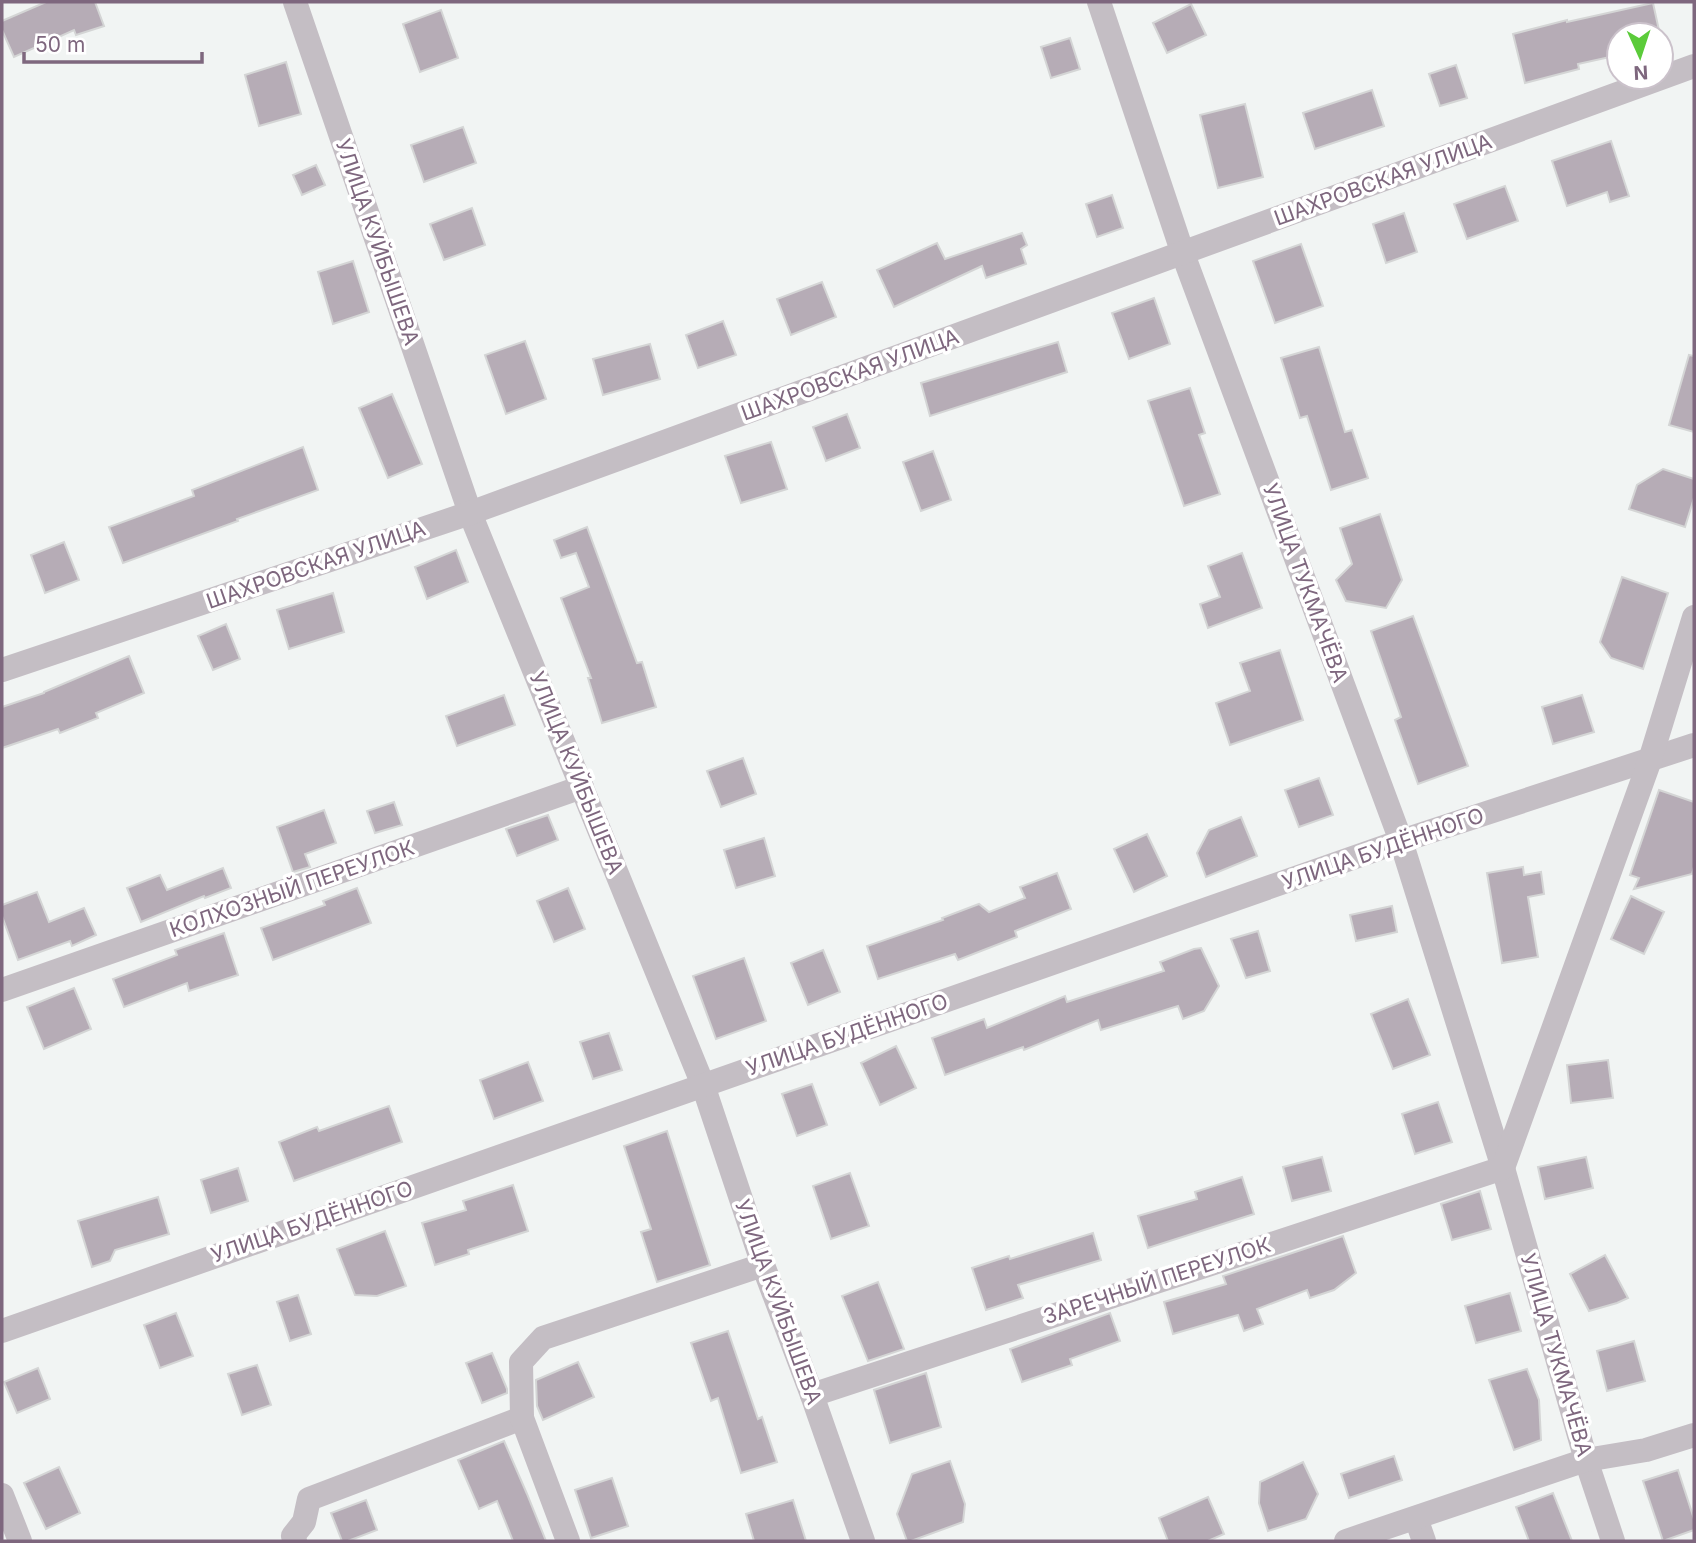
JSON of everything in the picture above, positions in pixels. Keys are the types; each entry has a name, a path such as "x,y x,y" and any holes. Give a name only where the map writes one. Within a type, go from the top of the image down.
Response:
{"street":[{"name":"УЛИЦА КУЙБЫШЕВА","path":"295,2 470,513 704,1085 763,1265 863,1541"},
{"name":"УЛИЦА ТУКМАЧЁВА","path":"1099,2 1183,254 1401,841 1503,1168 1586,1460 1613,1541"},
{"name":"ШАХРОВСКАЯ УЛИЦА","path":"2,670 470,513 1694,66"},
{"path":"1503,1168 1650,760 1694,617"},
{"name":"УЛИЦА БУДЁННОГО","path":"2,1331 1401,841 1694,745"},
{"name":"КОЛХОЗНЫЙ ПЕРЕУЛОК","path":"2,990 582,787"},
{"name":"ЗАРЕЧНЫЙ ПЕРЕУЛОК","path":"812,1395 1503,1168"},
{"path":"568,1541 522,1418 521,1362 543,1338 763,1265"},
{"path":"295,1541 293,1536 304,1522 309,1499 522,1418"},
{"path":"1346,1541 1420,1530 1586,1460 1646,1450 1694,1435"},
{"path":"2,1494 20,1541"}],"building":[{"path":"46,2 95,2 104,26 76,35 74,30 14,57 2,30 2,21"},
{"path":"1653,3 1657,21 1605,21 1605,58 1578,64 1579,69 1525,83 1513,34"},
{"path":"1191,4 1206,35 1167,53 1153,23"},
{"path":"441,10 458,58 420,72 403,24"},
{"path":"1070,38 1080,69 1051,78 1041,47"},
{"path":"286,62 301,114 259,126 245,75"},
{"path":"1456,65 1467,98 1440,106 1429,74"},
{"path":"1372,90 1384,126 1315,149 1303,113"},
{"path":"1245,104 1263,177 1218,188 1200,115"},
{"path":"463,127 476,163 424,182 411,145"},
{"path":"1611,141 1629,196 1610,202 1607,192 1567,206 1552,161"},
{"path":"316,165 325,185 302,195 293,175"},
{"path":"1505,186 1518,221 1467,239 1454,204"},
{"path":"1112,195 1123,228 1097,237 1086,204"},
{"path":"472,208 485,245 444,260 430,224"},
{"path":"1404,213 1417,252 1386,263 1373,224"},
{"path":"1022,233 1027,245 1021,249 1026,264 986,278 982,266 894,307 877,270 937,243 945,259"},
{"path":"1301,244 1323,306 1275,323 1253,261"},
{"path":"353,261 369,312 333,324 318,272"},
{"path":"822,282 836,317 791,335 777,299"},
{"path":"1154,298 1170,344 1129,359 1112,313"},
{"path":"723,321 736,355 698,368 686,335"},
{"path":"525,341 546,399 506,414 485,355"},
{"path":"1058,342 1067,372 930,416 921,383"},
{"path":"650,344 660,379 603,395 593,359"},
{"path":"1319,347 1345,432 1352,430 1368,478 1331,490 1307,416 1300,418 1281,358"},
{"path":"1689,355 1694,356 1694,432 1669,425"},
{"path":"1190,388 1205,433 1199,435 1220,494 1184,506 1148,401"},
{"path":"392,394 422,464 388,478 359,408"},
{"path":"847,414 860,448 826,461 813,427"},
{"path":"771,442 787,489 741,503 725,456"},
{"path":"303,447 318,490 123,563 109,527 194,496 192,490"},
{"path":"933,451 951,500 921,511 903,462"},
{"path":"1663,469 1694,479 1694,498 1685,527 1629,509 1637,485"},
{"path":"1380,514 1402,580 1386,608 1346,601 1336,580 1352,564 1340,528"},
{"path":"587,527 637,663 642,662 656,707 602,723 588,678 591,678 561,598 589,587 576,553 561,558 554,540"},
{"path":"64,542 79,580 45,593 31,555"},
{"path":"456,550 468,582 427,599 415,567"},
{"path":"1242,553 1262,608 1208,628 1200,604 1220,597 1208,566"},
{"path":"1622,577 1668,593 1643,669 1611,658 1600,642"},
{"path":"333,593 344,632 289,649 277,610"},
{"path":"1413,616 1468,766 1418,784 1395,720 1401,717 1371,631"},
{"path":"226,624 240,659 213,670 198,636"},
{"path":"1280,650 1303,720 1230,745 1216,703 1250,691 1240,663"},
{"path":"129,656 144,693 96,713 98,718 60,733 58,729 2,748 2,707 44,693"},
{"path":"504,695 515,725 457,746 446,716"},
{"path":"1582,695 1594,732 1553,744 1542,707"},
{"path":"743,758 756,794 721,807 707,771"},
{"path":"1319,778 1333,815 1299,827 1285,790"},
{"path":"1659,790 1694,802 1694,867 1692,874 1634,889 1639,878 1630,875"},
{"path":"394,802 402,825 375,833 367,811"},
{"path":"324,810 336,843 305,854 310,867 293,872 277,827"},
{"path":"548,815 558,840 517,856 506,829"},
{"path":"1241,817 1257,856 1206,877 1197,853 1209,830"},
{"path":"1147,834 1167,876 1134,892 1114,849"},
{"path":"764,838 775,876 736,888 724,850"},
{"path":"1523,867 1524,875 1541,872 1544,894 1528,897 1538,957 1502,963 1487,873"},
{"path":"223,868 231,888 141,922 127,888 160,875 167,890"},
{"path":"1057,873 1071,909 1015,931 1017,937 958,960 955,954 878,979 867,946 943,920 942,918 979,904 989,912 1025,898 1020,887"},
{"path":"357,888 371,923 273,960 261,928 325,905 323,901"},
{"path":"568,888 585,929 554,942 537,901"},
{"path":"37,892 49,922 84,908 96,935 72,946 70,941 18,960 2,916 2,905"},
{"path":"1631,896 1664,912 1644,954 1611,939"},
{"path":"1392,906 1397,932 1356,941 1350,915"},
{"path":"1258,931 1270,971 1246,978 1231,939"},
{"path":"224,933 238,975 189,991 187,983 124,1007 113,979 177,955 175,950"},
{"path":"1201,948 1219,986 1204,1011 1183,1019 1178,1006 1101,1030 1098,1020 1024,1050 1023,1047 945,1075 932,1038 984,1019 987,1028 1065,996 1067,1002 1164,971 1160,962"},
{"path":"823,950 840,992 808,1005 791,963"},
{"path":"744,958 766,1021 716,1039 693,976"},
{"path":"74,988 91,1029 44,1049 27,1007"},
{"path":"1408,999 1430,1055 1393,1069 1371,1014"},
{"path":"609,1033 622,1070 593,1079 580,1042"},
{"path":"896,1046 916,1088 880,1105 861,1063"},
{"path":"1608,1060 1613,1098 1571,1103 1567,1065"},
{"path":"528,1062 543,1101 494,1119 480,1080"},
{"path":"812,1084 827,1125 797,1136 782,1094"},
{"path":"1438,1102 1452,1142 1415,1154 1402,1114"},
{"path":"389,1106 402,1142 294,1181 279,1142 317,1127 319,1131"},
{"path":"667,1131 710,1265 657,1282 641,1232 651,1229 624,1146"},
{"path":"1322,1157 1331,1191 1292,1201 1283,1167"},
{"path":"1586,1157 1593,1188 1545,1199 1538,1167"},
{"path":"238,1168 248,1201 211,1213 201,1180"},
{"path":"850,1173 869,1226 831,1239 813,1186"},
{"path":"1242,1177 1254,1214 1148,1248 1138,1216 1197,1199 1195,1192"},
{"path":"513,1185 528,1231 468,1250 469,1254 435,1265 422,1223 466,1210 463,1201"},
{"path":"1480,1191 1491,1229 1452,1240 1441,1204"},
{"path":"158,1197 169,1234 115,1250 110,1261 92,1267 78,1221"},
{"path":"385,1231 406,1286 377,1296 355,1295 337,1249"},
{"path":"1093,1233 1101,1260 1018,1285 1023,1298 986,1310 972,1268"},
{"path":"1343,1236 1356,1273 1334,1290 1310,1298 1307,1290 1257,1309 1263,1324 1244,1331 1238,1315 1173,1334 1164,1302 1226,1284 1223,1276"},
{"path":"1605,1255 1628,1298 1589,1311 1570,1274"},
{"path":"878,1282 904,1349 868,1361 842,1296"},
{"path":"1510,1293 1521,1331 1476,1343 1465,1306"},
{"path":"298,1295 311,1334 290,1341 277,1302"},
{"path":"176,1313 193,1356 160,1368 144,1325"},
{"path":"1110,1313 1120,1341 1070,1359 1072,1365 1022,1382 1010,1349"},
{"path":"728,1331 758,1419 762,1417 777,1462 741,1473 718,1398 711,1401 691,1343"},
{"path":"1634,1341 1645,1381 1607,1391 1597,1351"},
{"path":"492,1353 507,1393 482,1403 466,1363"},
{"path":"578,1362 594,1397 543,1420 537,1406 536,1380"},
{"path":"257,1365 271,1405 242,1415 228,1374"},
{"path":"38,1368 50,1399 17,1413 4,1382"},
{"path":"1527,1369 1539,1400 1541,1440 1514,1450 1489,1380"},
{"path":"926,1373 941,1427 890,1443 874,1390"},
{"path":"504,1441 546,1541 513,1541 497,1501 479,1509 458,1460"},
{"path":"1394,1456 1402,1480 1349,1498 1341,1474"},
{"path":"950,1461 965,1504 963,1522 907,1541 897,1514 912,1474"},
{"path":"1303,1462 1318,1494 1306,1519 1268,1531 1259,1503 1260,1482"},
{"path":"59,1467 80,1513 46,1529 24,1483"},
{"path":"1678,1470 1694,1519 1694,1530 1663,1541 1643,1481"},
{"path":"612,1478 628,1526 591,1538 575,1490"},
{"path":"1553,1493 1572,1541 1529,1541 1516,1507"},
{"path":"1208,1497 1224,1534 1208,1541 1168,1541 1159,1518"},
{"path":"366,1500 377,1530 342,1541 331,1513"},
{"path":"793,1500 806,1541 754,1541 746,1514"}]}
